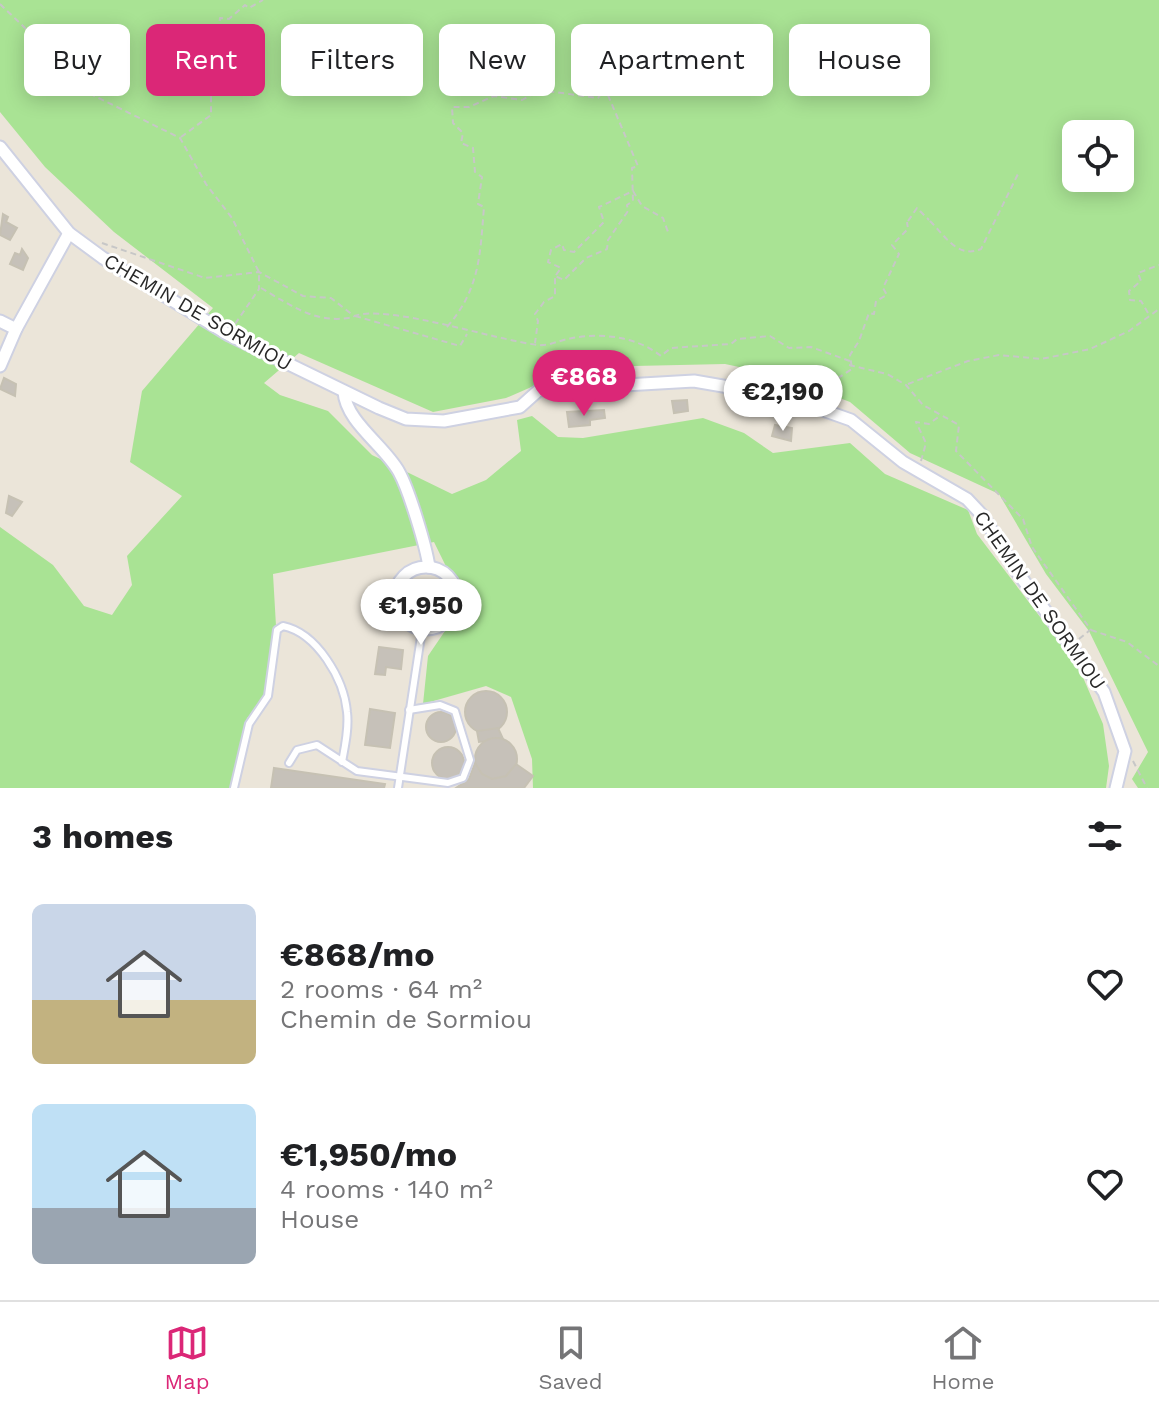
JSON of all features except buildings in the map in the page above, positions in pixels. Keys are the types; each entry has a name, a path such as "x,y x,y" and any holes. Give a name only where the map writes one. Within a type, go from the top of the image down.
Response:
{"street":[{"name":"CHEMIN DE SORMIOU","path":"0,147 69,233 103,258 229,335 396,415 425,422 520,407 533,394 545,389 629,387 694,381 775,395 851,420 903,462 972,503 1107,698 1125,757"},
{"path":"0,366 16,329 69,233"},
{"path":"0,321 16,329"},
{"path":"344,392 349,410 388,454 402,478 429,567 452,580 457,606 447,622 422,630 401,618 395,595 406,574 429,567"},
{"path":"1116,788 1125,757"}],"lane":[{"path":"234,788 249,724 268,696 277,630 283,626 310,640 336,677 347,710 342,762"},
{"path":"398,788 422,630"},
{"path":"289,763 297,750 313,745 322,747 357,771 454,783 463,778 470,766 455,711 440,705 409,710"}],"path":[{"path":"180,138 211,115 211,91 204,60 209,58 207,47 218,35 220,18 229,19 245,5 249,8 263,0"},
{"path":"0,4 25,28 56,77 180,138 206,184 232,218 259,272 259,289 229,335"},
{"path":"447,327 466,305 479,266 484,207 478,204 482,177 475,172 473,148 461,143 463,133 453,123 452,107 469,107 494,96 522,100 540,90 598,98 605,88 638,166 632,168 633,201 627,205 628,211 608,240 607,249 586,258 564,280 555,276 555,296 544,302 535,314 538,321 535,344"},
{"path":"775,395 802,379 818,377 835,380 852,369 849,363 869,313 874,314 876,301 887,295 883,288 899,254 892,245 898,235 908,229 907,222 917,208 958,250 971,253 981,249 1018,174"},
{"path":"633,191 642,206 663,218 668,232"},
{"path":"555,276 561,268 548,262 551,250 562,244 564,250 574,252 604,222 599,207 633,191"},
{"path":"99,243 205,278 259,272 303,296 331,298 354,316 460,346 468,333"},
{"path":"1149,315 1141,301 1130,300 1129,291 1141,281 1138,273 1159,265"},
{"path":"259,287 311,317 333,322 369,311 535,344 598,334 645,346 661,356 671,348 731,344 737,339 770,336 789,348 811,347 887,374 906,385 923,405 959,425 956,451 1023,519 1032,547 1091,630 1127,642 1159,666"},
{"path":"906,385 968,361 999,355 1041,359 1090,349 1129,331 1159,309"},
{"path":"747,382 771,376 815,377"},
{"path":"918,470 926,443 916,422 929,424 942,414"},
{"path":"1072,644 1091,630"},
{"path":"1125,757 1132,760 1147,788"}],"green space":[{"path":"0,0 1159,0 1159,788 1138,788 1132,779 1148,752 1089,631 1046,574 999,494 910,453 850,402 782,376 725,364 634,366 552,378 506,398 433,412 299,353 264,383 280,395 328,411 372,455 452,494 486,480 521,451 517,420 532,416 558,437 583,438 703,418 744,433 773,453 850,443 885,474 968,510 977,534 1079,668 1103,724 1109,766 1106,788 533,788 532,759 511,697 486,686 423,704 428,656 464,603 434,542 273,574 276,626 265,702 247,718 232,788 0,788 0,527 53,565 84,606 112,615 132,585 127,556 182,496 130,462 142,391 213,308 114,232 45,167 0,112"}]}
